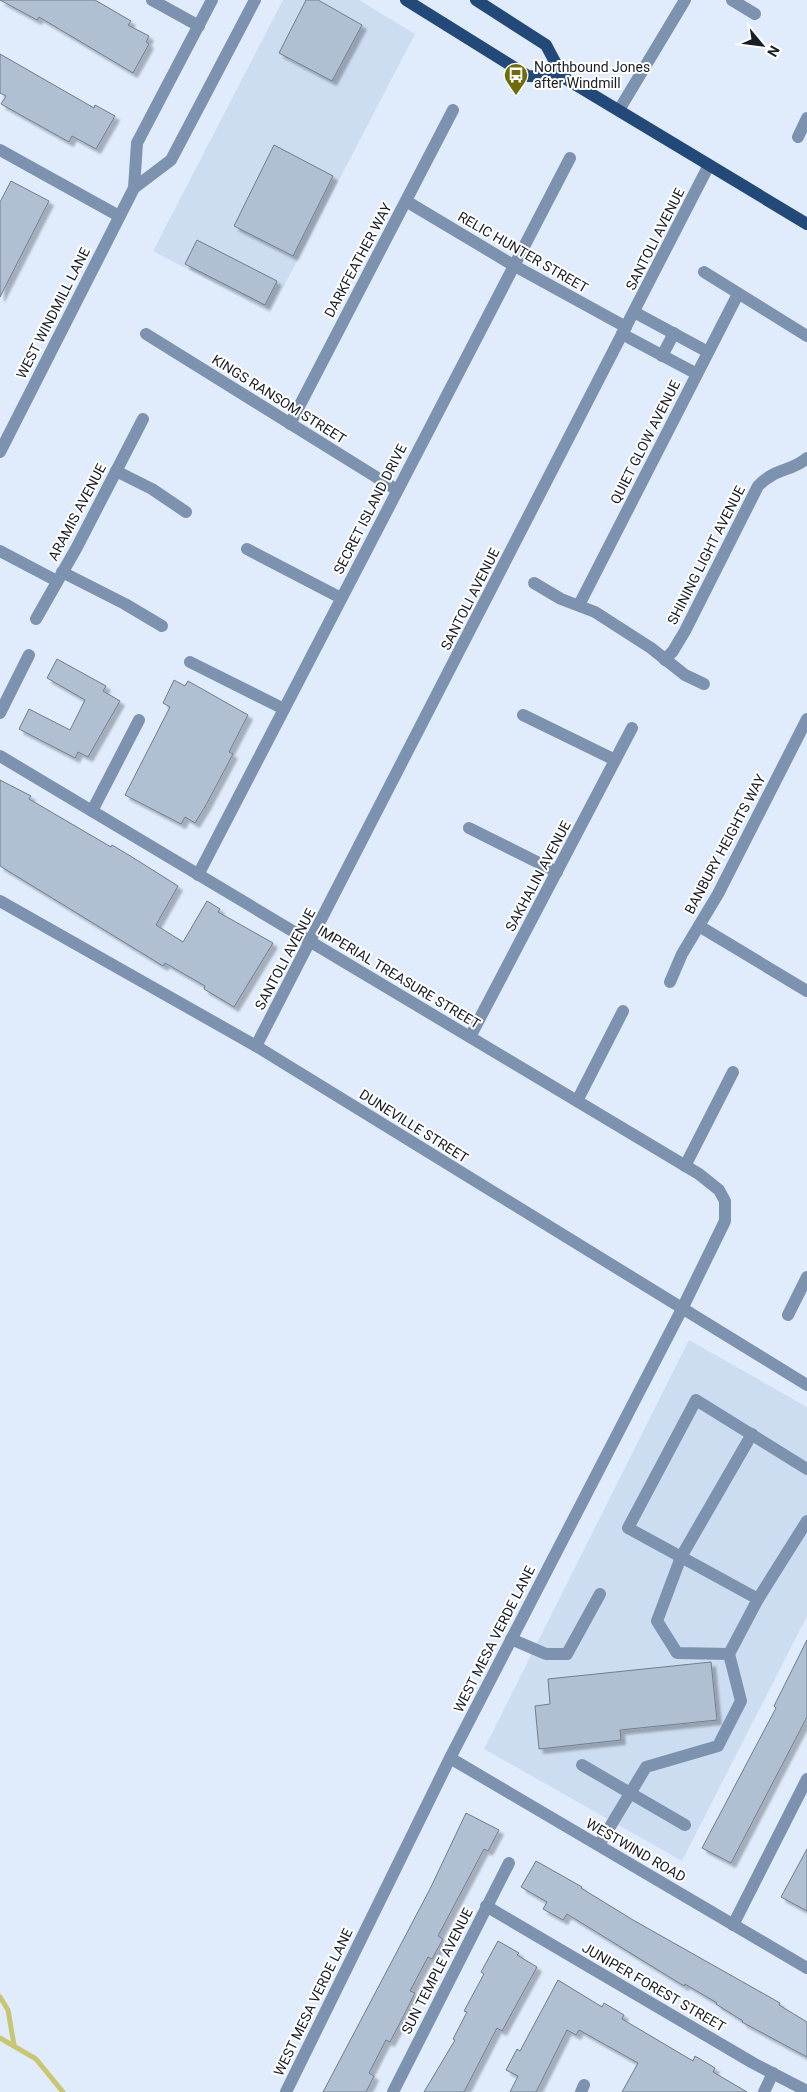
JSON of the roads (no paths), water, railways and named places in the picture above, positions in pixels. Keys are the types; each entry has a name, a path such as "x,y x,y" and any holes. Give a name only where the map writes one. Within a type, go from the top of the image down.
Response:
{"main road":[{"path":"406,0 528,76 563,77 807,224"},
{"path":"476,0 546,45 563,77"}],"street":[{"path":"152,0 199,26"},
{"name":"WEST WINDMILL LANE","path":"0,452 134,188 138,143 212,0"},
{"name":"WEST WINDMILL LANE","path":"134,188 170,160 255,0"},
{"path":"619,110 685,0"},
{"path":"732,0 755,14"},
{"name":"DARKFEATHER WAY","path":"290,424 454,110"},
{"path":"798,137 807,118"},
{"path":"0,150 119,216"},
{"name":"SECRET ISLAND DRIVE","path":"198,875 396,490 570,158"},
{"name":"SANTOLI AVENUE","path":"256,1046 709,165"},
{"name":"RELIC HUNTER STREET","path":"406,201 624,331 662,356 697,374"},
{"path":"704,272 807,336"},
{"name":"QUIET GLOW AVENUE","path":"579,606 738,294"},
{"path":"634,312 708,352"},
{"path":"662,356 674,333"},
{"name":"KINGS RANSOM STREET","path":"146,334 396,490"},
{"name":"ARAMIS AVENUE","path":"36,619 143,419"},
{"name":"SHINING LIGHT AVENUE","path":"665,660 685,631 758,486 765,478 781,469 801,464 807,458"},
{"path":"116,471 152,489 186,512"},
{"path":"248,550 341,598"},
{"path":"0,551 125,604 162,626"},
{"path":"534,583 595,612 685,675 704,684"},
{"path":"0,713 29,654"},
{"path":"190,662 284,710"},
{"path":"523,715 615,760"},
{"name":"BANBURY HEIGHTS WAY","path":"670,982 678,962 718,894 807,719"},
{"path":"92,811 139,720"},
{"name":"SAKHALIN AVENUE","path":"470,1037 632,728"},
{"name":"IMPERIAL TREASURE STREET","path":"0,756 685,1166 712,1184 725,1201"},
{"path":"469,828 557,872"},
{"name":"DUNEVILLE STREET","path":"0,901 256,1046 807,1385"},
{"path":"699,926 807,991"},
{"path":"577,1101 623,1012"},
{"path":"685,1166 733,1072"},
{"name":"WEST MESA VERDE LANE","path":"286,2092 450,1758 682,1309 725,1221 725,1201"},
{"path":"788,1315 807,1277"},
{"path":"758,1599 628,1528 696,1400 807,1469"},
{"path":"730,1654 677,1653 657,1621 682,1557 752,1434"},
{"path":"599,1846 646,1767 718,1746 740,1701 730,1654 758,1599 807,1521"},
{"path":"511,1639 546,1654 567,1654 600,1594"},
{"name":"WESTWIND ROAD","path":"450,1758 807,1968"},
{"path":"582,1765 685,1825"},
{"path":"734,1925 807,1779"},
{"name":"SUN TEMPLE AVENUE","path":"393,2092 509,1863"},
{"name":"JUNIPER FOREST STREET","path":"486,1906 773,2074 807,2091"},
{"path":"764,2092 773,2074"}],"waterway":[{"path":"0,1997 8,2010 14,2045"},
{"path":"0,2038 36,2059 63,2092"}],"place":[{"name":"Northbound Jones after Windmill","path":"516,96"}]}
